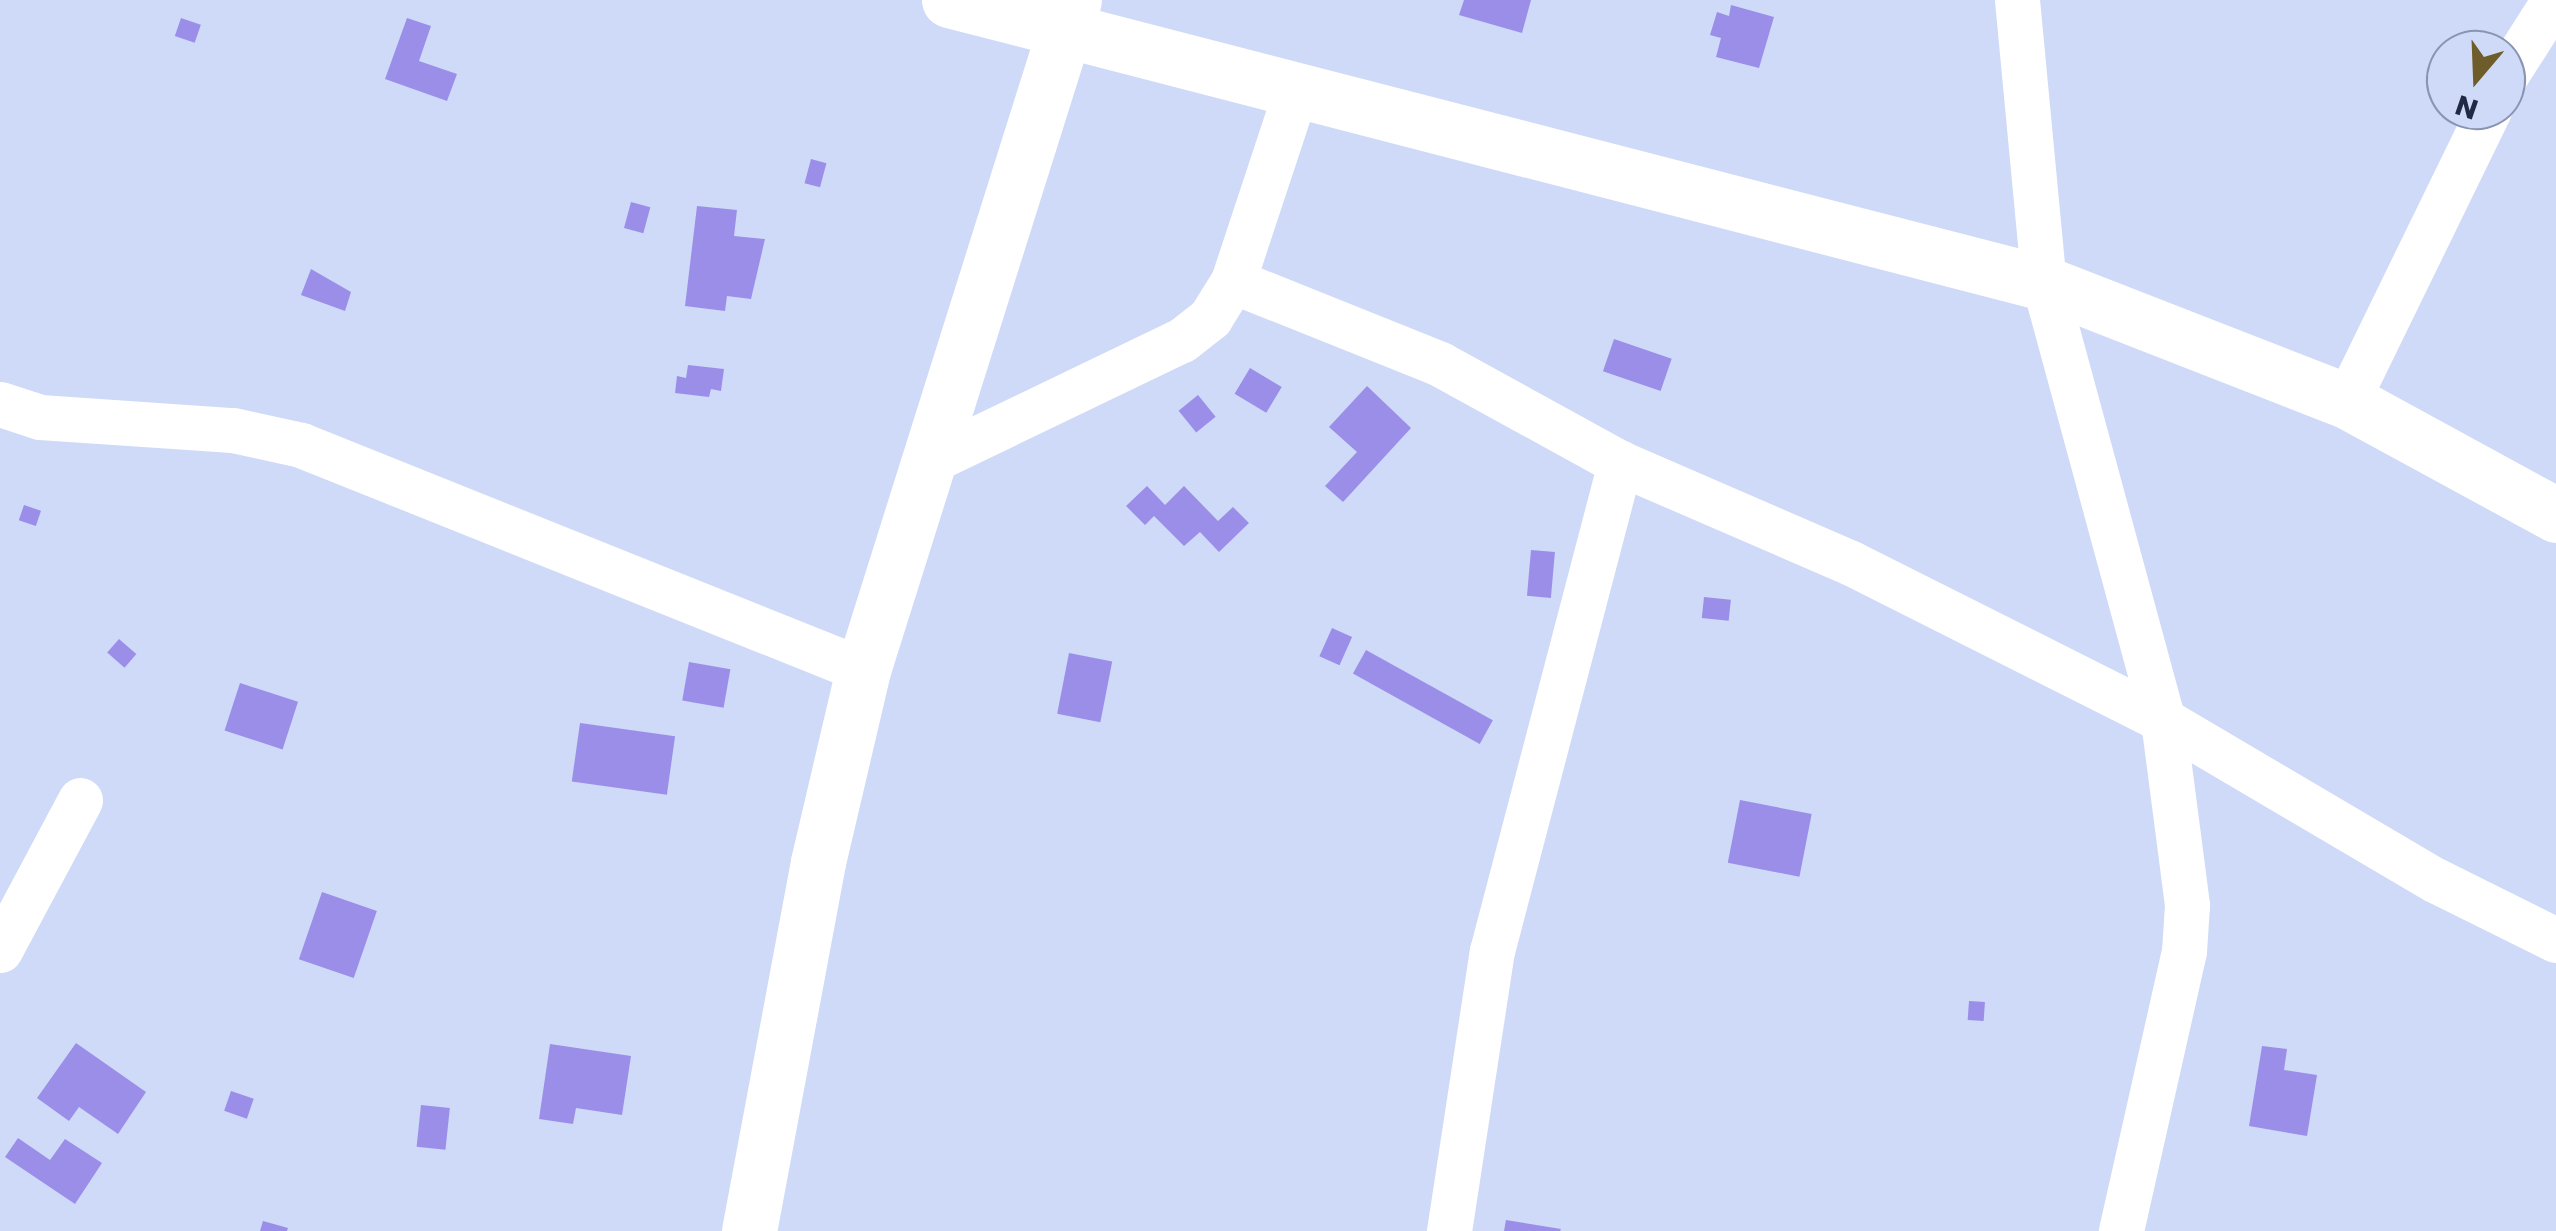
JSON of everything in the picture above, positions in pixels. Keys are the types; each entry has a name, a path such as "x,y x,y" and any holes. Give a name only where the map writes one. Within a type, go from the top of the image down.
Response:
{"street":[{"path":"948,0 1069,14 1296,87 2044,283 2347,401 2556,515"},
{"path":"2017,0 2044,283 2163,720 2187,905 2185,936 2122,1231"},
{"path":"2517,30 2521,0"},
{"path":"2526,42 2554,0"},
{"path":"748,1231 818,862 864,670 1069,14"},
{"path":"928,462 1182,340 1210,318 1233,281 1296,87"},
{"path":"2347,401 2479,130"},
{"path":"1233,281 1440,364 1620,462 1851,563 2163,720 2435,880 2556,940"},
{"path":"0,404 40,418 233,430 301,445 864,670"},
{"path":"1449,1231 1497,932 1620,462"},
{"path":"0,950 80,800"}],"building":[{"path":"1464,0 1531,0 1522,33 1459,15"},
{"path":"1731,5 1774,17 1759,68 1716,57 1721,38 1710,35 1717,12 1729,16"},
{"path":"181,18 201,25 195,43 175,36"},
{"path":"407,18 431,26 419,61 457,74 447,101 385,79"},
{"path":"811,159 826,163 820,187 805,183"},
{"path":"631,202 650,207 643,233 624,228"},
{"path":"697,206 737,210 734,236 765,239 751,299 727,296 725,311 685,306"},
{"path":"311,269 351,292 345,311 301,295"},
{"path":"1614,339 1672,359 1661,391 1603,371"},
{"path":"688,365 724,369 721,391 711,389 709,397 675,393 677,376 686,378"},
{"path":"1250,368 1282,387 1266,413 1235,394"},
{"path":"1367,386 1411,428 1343,502 1325,486 1357,452 1329,427"},
{"path":"1198,395 1216,417 1196,432 1179,411"},
{"path":"1147,486 1165,505 1184,486 1218,521 1233,507 1249,523 1219,552 1200,532 1184,546 1154,516 1145,525 1126,506"},
{"path":"24,505 41,511 36,526 19,520"},
{"path":"1531,550 1555,552 1551,598 1527,596"},
{"path":"1704,597 1731,600 1729,621 1702,618"},
{"path":"1332,628 1352,637 1339,665 1319,656"},
{"path":"119,639 136,654 125,668 107,653"},
{"path":"1366,650 1493,720 1480,744 1353,674"},
{"path":"1069,653 1112,661 1100,722 1057,714"},
{"path":"689,662 730,669 724,708 682,700"},
{"path":"240,683 298,702 283,749 225,731"},
{"path":"580,723 675,736 667,795 572,781"},
{"path":"1740,800 1812,814 1799,877 1728,863"},
{"path":"322,892 377,911 354,978 299,959"},
{"path":"1969,1001 1985,1002 1984,1021 1968,1020"},
{"path":"76,1043 146,1092 118,1134 79,1107 69,1121 37,1098"},
{"path":"550,1044 631,1056 622,1115 576,1108 573,1124 539,1119"},
{"path":"2262,1046 2287,1049 2284,1070 2317,1075 2307,1136 2249,1126"},
{"path":"231,1091 254,1099 247,1119 224,1111"},
{"path":"421,1105 450,1108 445,1150 417,1147"},
{"path":"18,1138 50,1160 65,1139 102,1163 75,1204 5,1157"},
{"path":"1506,1220 1561,1229 1504,1231"},
{"path":"263,1221 288,1228 287,1231 260,1231"}]}
